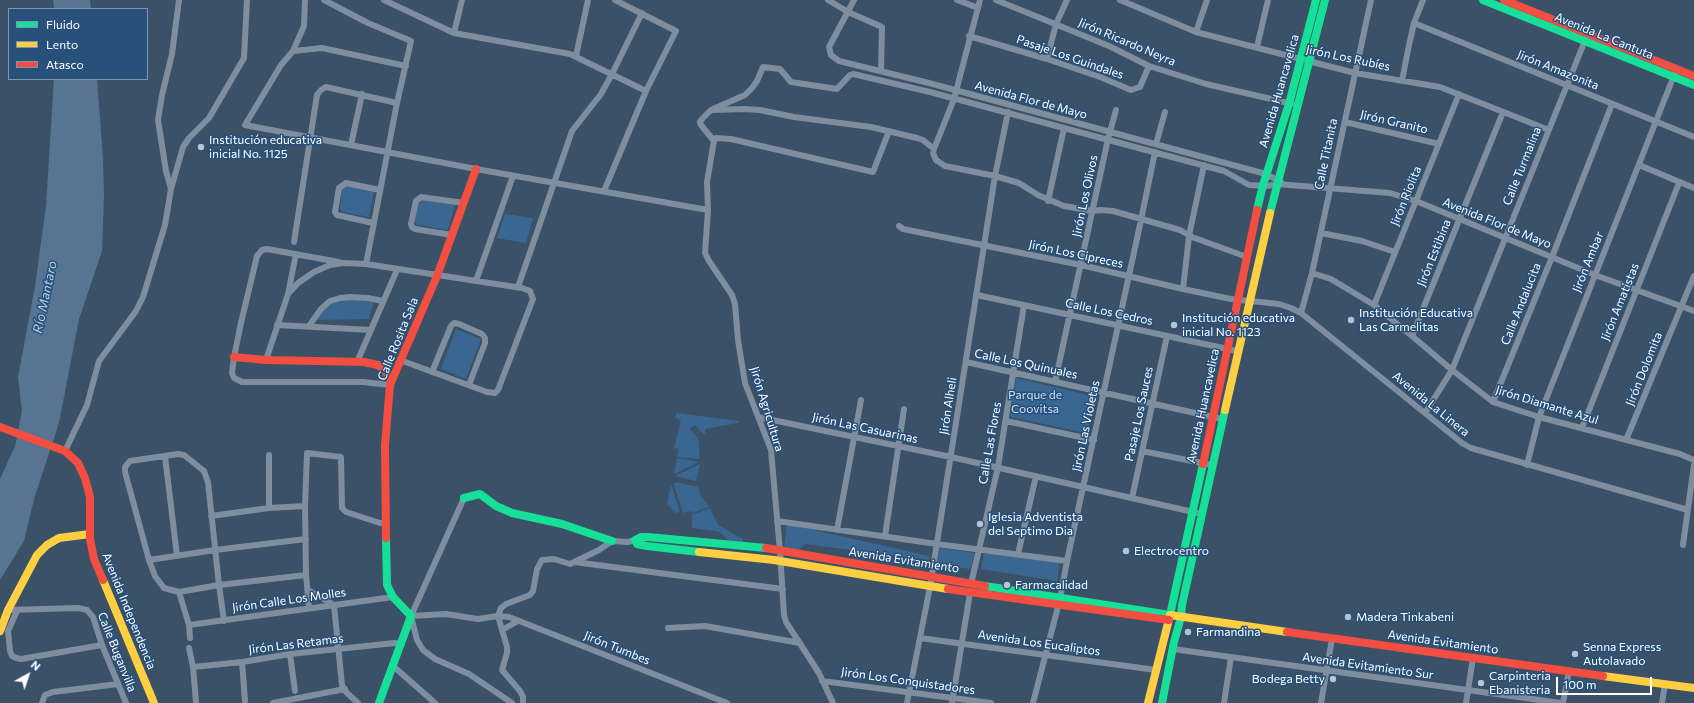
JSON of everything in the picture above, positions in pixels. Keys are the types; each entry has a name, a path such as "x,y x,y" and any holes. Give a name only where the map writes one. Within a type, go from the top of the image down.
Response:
{"main road":[{"name":"Avenida Huancavelica","path":"1148,703 1169,617 1263,185 1289,104 1316,0"},
{"name":"Avenida Huancavelica","path":"1162,703 1237,351 1325,0"},
{"name":"Avenida La Cantuta","path":"1483,0 1675,73 1694,85"},
{"name":"Avenida La Cantuta","path":"1504,0 1586,38"},
{"name":"Avenida La Cantuta","path":"1675,73 1694,76"},
{"name":"Calle Rosita Sala","path":"393,597 387,585 384,445 391,383 437,276 476,169"},
{"path":"234,357 266,360 357,362 378,365 384,370 391,383"},
{"path":"2,428 62,450"},
{"name":"Avenida Independencia","path":"62,450 78,463 85,478 90,497 90,534 94,558 154,701"},
{"path":"464,498 480,494 496,506 512,513 562,524 612,541"},
{"path":"0,631 12,611 37,555 47,545 59,538 90,534"},
{"name":"Avenida Evitamiento","path":"1060,602 971,584 780,551 648,537 641,537 634,540 638,544 647,546 780,562 970,593 1060,602 1694,688"},
{"path":"379,703 402,644 411,616 393,597"}],"street":[{"path":"171,189 166,171 158,120 162,95 172,54 179,0"},
{"path":"62,450 74,435 87,405 99,361 136,311 142,297 166,226 171,189 184,147 189,138 209,118 244,58 247,0"},
{"path":"305,0 306,12 304,26 293,51 281,65 245,125 513,176 708,210"},
{"path":"324,0 368,23 411,41 397,103 366,264"},
{"path":"384,0 454,33 576,56 646,91"},
{"path":"454,33 462,0"},
{"path":"576,56 588,0"},
{"path":"604,191 646,91 676,31 615,0"},
{"path":"828,0 848,12 882,27 881,71"},
{"name":"Avenida Flor de Mayo","path":"854,0 829,47 831,55 835,59 848,64 881,71 1266,174 1280,182 1330,189 1390,193 1416,201 1595,275 1694,311"},
{"path":"957,0 978,8"},
{"path":"980,0 969,36 954,99 934,149 936,160 945,166 995,176 1019,183 1048,200 1092,211 1106,210 1180,230 1189,236 1248,257"},
{"name":"Jirón Ricardo Neyra","path":"996,0 1109,46 1149,66 1206,84 1289,104 1299,105"},
{"path":"1047,59 1056,24 1067,0"},
{"name":"Jirón Los Rubíes","path":"1120,0 1196,32 1355,74 1440,87 1549,130"},
{"path":"1196,32 1207,0"},
{"path":"1257,47 1268,0"},
{"name":"Calle Titanita","path":"1301,313 1321,233 1371,0"},
{"path":"1402,81 1414,23 1423,0"},
{"path":"518,287 553,182 572,131 601,94 642,13"},
{"name":"Jirón Amazonita","path":"1414,23 1694,137"},
{"name":"Pasaje Los Guindales","path":"969,36 1047,59 1100,77 1131,90 1137,90 1140,87 1149,66"},
{"name":"Calle Turmalina","path":"1425,413 1452,370 1586,38"},
{"path":"293,51 322,48 406,66"},
{"name":"Avenida Flor de Mayo","path":"711,110 745,94 752,88 764,67 780,69 791,82 837,89 850,75 853,74 1008,112 1204,165 1228,172 1249,184 1267,186 1280,182"},
{"name":"Jirón Ambar","path":"1527,465 1539,417 1675,73"},
{"path":"294,242 317,94 320,90 326,87 397,103"},
{"path":"351,145 362,94"},
{"name":"Jirón Riolita","path":"1374,305 1394,252 1459,94"},
{"name":"Calle Andalucita","path":"1492,402 1552,257 1612,104"},
{"path":"888,131 873,172 731,138 718,138 715,140 700,122 711,110 760,110 794,117 871,127 888,131 917,138 934,149"},
{"name":"Jirón Los Olivos","path":"1054,382 1108,139 1116,110"},
{"name":"Jirón Alheli","path":"906,703 930,587 995,176 1008,112"},
{"path":"1156,144 1164,112"},
{"name":"Jirón Estibina","path":"1412,336 1503,112"},
{"name":"Jirón Granito","path":"1344,122 1439,144"},
{"path":"1048,200 1064,128"},
{"name":"Jirón Agricultura","path":"715,140 707,182 708,210 705,253 712,266 730,289 736,304 738,340 745,383 771,450 784,615 786,622 820,673 822,681 833,703"},
{"name":"Jirón Las Violetas","path":"1034,703 1060,602 1067,561 1142,220 1155,152"},
{"path":"1183,289 1189,236 1204,165"},
{"path":"1639,165 1694,188"},
{"path":"476,281 513,176"},
{"path":"373,223 337,215 335,212 338,188 346,183 380,190"},
{"name":"Jirón Amatistas","path":"1582,428 1679,183"},
{"path":"452,235 415,229 412,227 411,224 416,201 422,197 464,203"},
{"name":"Jirón Los Cipreces","path":"899,226 903,229 1081,265 1183,289 1249,300"},
{"path":"1321,233 1362,240 1394,252"},
{"path":"391,383 242,382 234,378 232,373 234,357 257,256 262,250 267,249 343,262 366,264 397,270 518,287 530,291 533,299 498,390 492,394 400,360"},
{"path":"266,360 288,294 296,254"},
{"path":"288,294 298,283 314,272 330,265 343,262"},
{"path":"357,362 397,270"},
{"name":"Jirón Diamante Azul","path":"1312,273 1331,279 1374,305 1492,402 1539,417 1680,454 1694,460"},
{"name":"Jirón Dolomita","path":"1626,440 1694,276"},
{"name":"Calle Los Cedros","path":"977,295 1237,351"},
{"path":"309,326 321,309 330,301 340,298 362,298 383,301"},
{"name":"Avenida La Linera","path":"1249,300 1279,304 1301,313 1470,448 1688,510"},
{"name":"Calle Las Flores","path":"971,584 998,467 1024,305"},
{"path":"432,372 451,326 454,323 458,324 482,334 485,338 469,385"},
{"path":"277,325 371,330"},
{"name":"Pasaje Los Sauces","path":"1132,498 1167,336"},
{"name":"Calle Los Quinuales","path":"966,362 1222,419"},
{"path":"837,530 861,400"},
{"path":"885,536 904,409"},
{"name":"Jirón Las Casuarinas","path":"758,417 951,456 1202,514"},
{"path":"1006,421 1094,440"},
{"path":"1142,451 1212,465"},
{"path":"309,608 306,576 305,506 307,453 341,457 342,508 346,512 380,523 386,523"},
{"path":"224,621 219,585 211,516 208,482 204,471 184,455 178,454 134,460 127,464 125,467 148,560 161,585 168,590 178,592 219,585 306,576"},
{"path":"269,455 269,508"},
{"path":"165,456 177,556"},
{"path":"1683,545 1694,465"},
{"path":"1018,554 1036,476"},
{"path":"464,498 411,616 417,640 423,650 435,659 468,674 512,703"},
{"path":"211,516 269,508 305,506"},
{"path":"777,521 1067,561"},
{"path":"148,560 306,539"},
{"name":"Avenida Evitamiento","path":"612,541 628,542 634,540"},
{"path":"523,703 523,697 520,691 502,670 507,654 507,647 498,616 501,608 506,604 530,595 533,591 537,569 542,560 548,558 567,564 599,550 612,541"},
{"path":"574,562 783,589"},
{"path":"308,590 334,605 342,685 358,703"},
{"path":"178,592 189,625 190,638"},
{"path":"952,700 970,593"},
{"name":"Jirón Calle Los Molles","path":"189,625 393,597"},
{"name":"Calle Buganvilla","path":"12,611 78,608 87,610 93,617 102,645 126,703"},
{"path":"12,611 8,631 10,651 12,656 16,658 21,659 102,645"},
{"path":"411,616 446,614 478,619 498,616"},
{"name":"Jirón Tumbes","path":"498,616 509,617 727,703"},
{"path":"502,630 518,621"},
{"path":"668,628 705,626 800,643"},
{"name":"Avenida Los Eucaliptos","path":"920,638 1156,670"},
{"path":"1321,703 1332,639"},
{"name":"Jirón Las Retamas","path":"193,667 242,662 290,654 395,643 402,644"},
{"path":"189,648 193,667 196,702"},
{"name":"Avenida Evitamiento Sur","path":"1173,649 1562,703"},
{"path":"290,654 295,691"},
{"path":"1224,703 1230,657"},
{"path":"1466,703 1473,658"},
{"path":"242,662 245,701"},
{"path":"393,666 435,703"},
{"path":"1562,703 1569,671"},
{"name":"Jirón Los Conquistadores","path":"822,681 909,692 952,700 991,703"},
{"path":"42,703 45,695 53,692 118,684"},
{"path":"1662,703 1665,684"},
{"path":"273,703 345,689"}],"green space":[{"path":"346,185 374,191 369,217 343,212 340,209 342,189"},
{"path":"421,199 455,205 448,230 417,225 415,221 418,201"},
{"path":"505,214 533,218 526,243 497,238"},
{"path":"347,298 374,301 369,319 313,320 335,300"},
{"path":"456,329 481,339 466,379 441,369"},
{"name":"Parque de Coovitsa","path":"1016,378 1096,397 1087,433 1010,417"},
{"path":"676,413 740,421 738,423 705,429 705,434 703,434 695,425 690,429 698,438 700,457 698,459 677,457 679,449 674,448 681,420 675,418"},
{"path":"677,458 699,462 674,474"},
{"path":"700,464 696,481 675,476"},
{"path":"675,482 698,487 701,496 709,507 692,513 691,511 683,513 674,484"},
{"path":"671,484 680,512 676,513 667,504"},
{"path":"710,508 718,525 743,539 743,543 729,541 721,533 715,531 692,528 692,515"},
{"path":"787,524 929,556 929,560 805,544 797,552 784,550"},
{"path":"940,548 974,553 971,569 937,565"},
{"path":"984,552 1060,562 1057,581 981,569"}],"water":[{"path":"53,0 90,0 91,8 54,8"},
{"name":"Río Mantaro","path":"54,80 97,80 103,159 104,197 102,251 79,319 59,423 34,499 24,541 0,580 0,479 15,446 22,411 18,377 35,286 46,206"}],"traffic: fast":[{"path":"1257,210 1263,185 1289,104 1316,0"},
{"path":"1270,213 1325,0"},
{"path":"1483,0 1694,85"},
{"path":"1181,617 1182,605 1225,410"},
{"path":"985,586 1170,615 1203,464"},
{"path":"464,498 480,494 496,506 512,513 562,524 612,541"},
{"path":"699,552 647,546 637,544 635,540 641,537 648,537 766,548"},
{"path":"379,703 411,616 393,597 387,585 386,538"},
{"path":"1162,703 1174,642 1181,617"}],"traffic: slow":[{"path":"1225,410 1270,213"},
{"path":"0,631 8,610 37,555 47,545 59,538 90,534"},
{"path":"699,552 774,560 948,589"},
{"path":"103,580 154,703"},
{"path":"1148,703 1170,615 1287,632"},
{"path":"1603,676 1694,688"}],"traffic: jam":[{"path":"1504,0 1694,76"},
{"path":"386,538 385,445 390,385 437,276 476,169"},
{"path":"1203,464 1257,210"},
{"path":"234,357 266,360 364,362 378,365 384,370 391,380"},
{"path":"0,427 65,451 78,463 85,478 90,497 90,539 94,559 103,580"},
{"path":"766,548 985,586"},
{"path":"948,589 1169,620"},
{"path":"1287,632 1603,676"}],"place":[{"name":"Institución educativa inicial No. 1125","path":"201,147"},
{"name":"Institución Educativa Las Carmelitas","path":"1351,320"},
{"name":"Institución educativa inicial No. 1123","path":"1174,325"},
{"name":"Iglesia Adventista del Septimo Dia","path":"980,524"},
{"name":"Electrocentro","path":"1126,551"},
{"name":"Farmacalidad","path":"1007,585"},
{"name":"Madera Tinkabeni","path":"1348,617"},
{"name":"Farmandina","path":"1188,632"},
{"name":"Senna Express Autolavado","path":"1575,654"},
{"name":"Bodega Betty","path":"1333,679"},
{"name":"Carpinteria Ebanisteria","path":"1481,683"}]}
